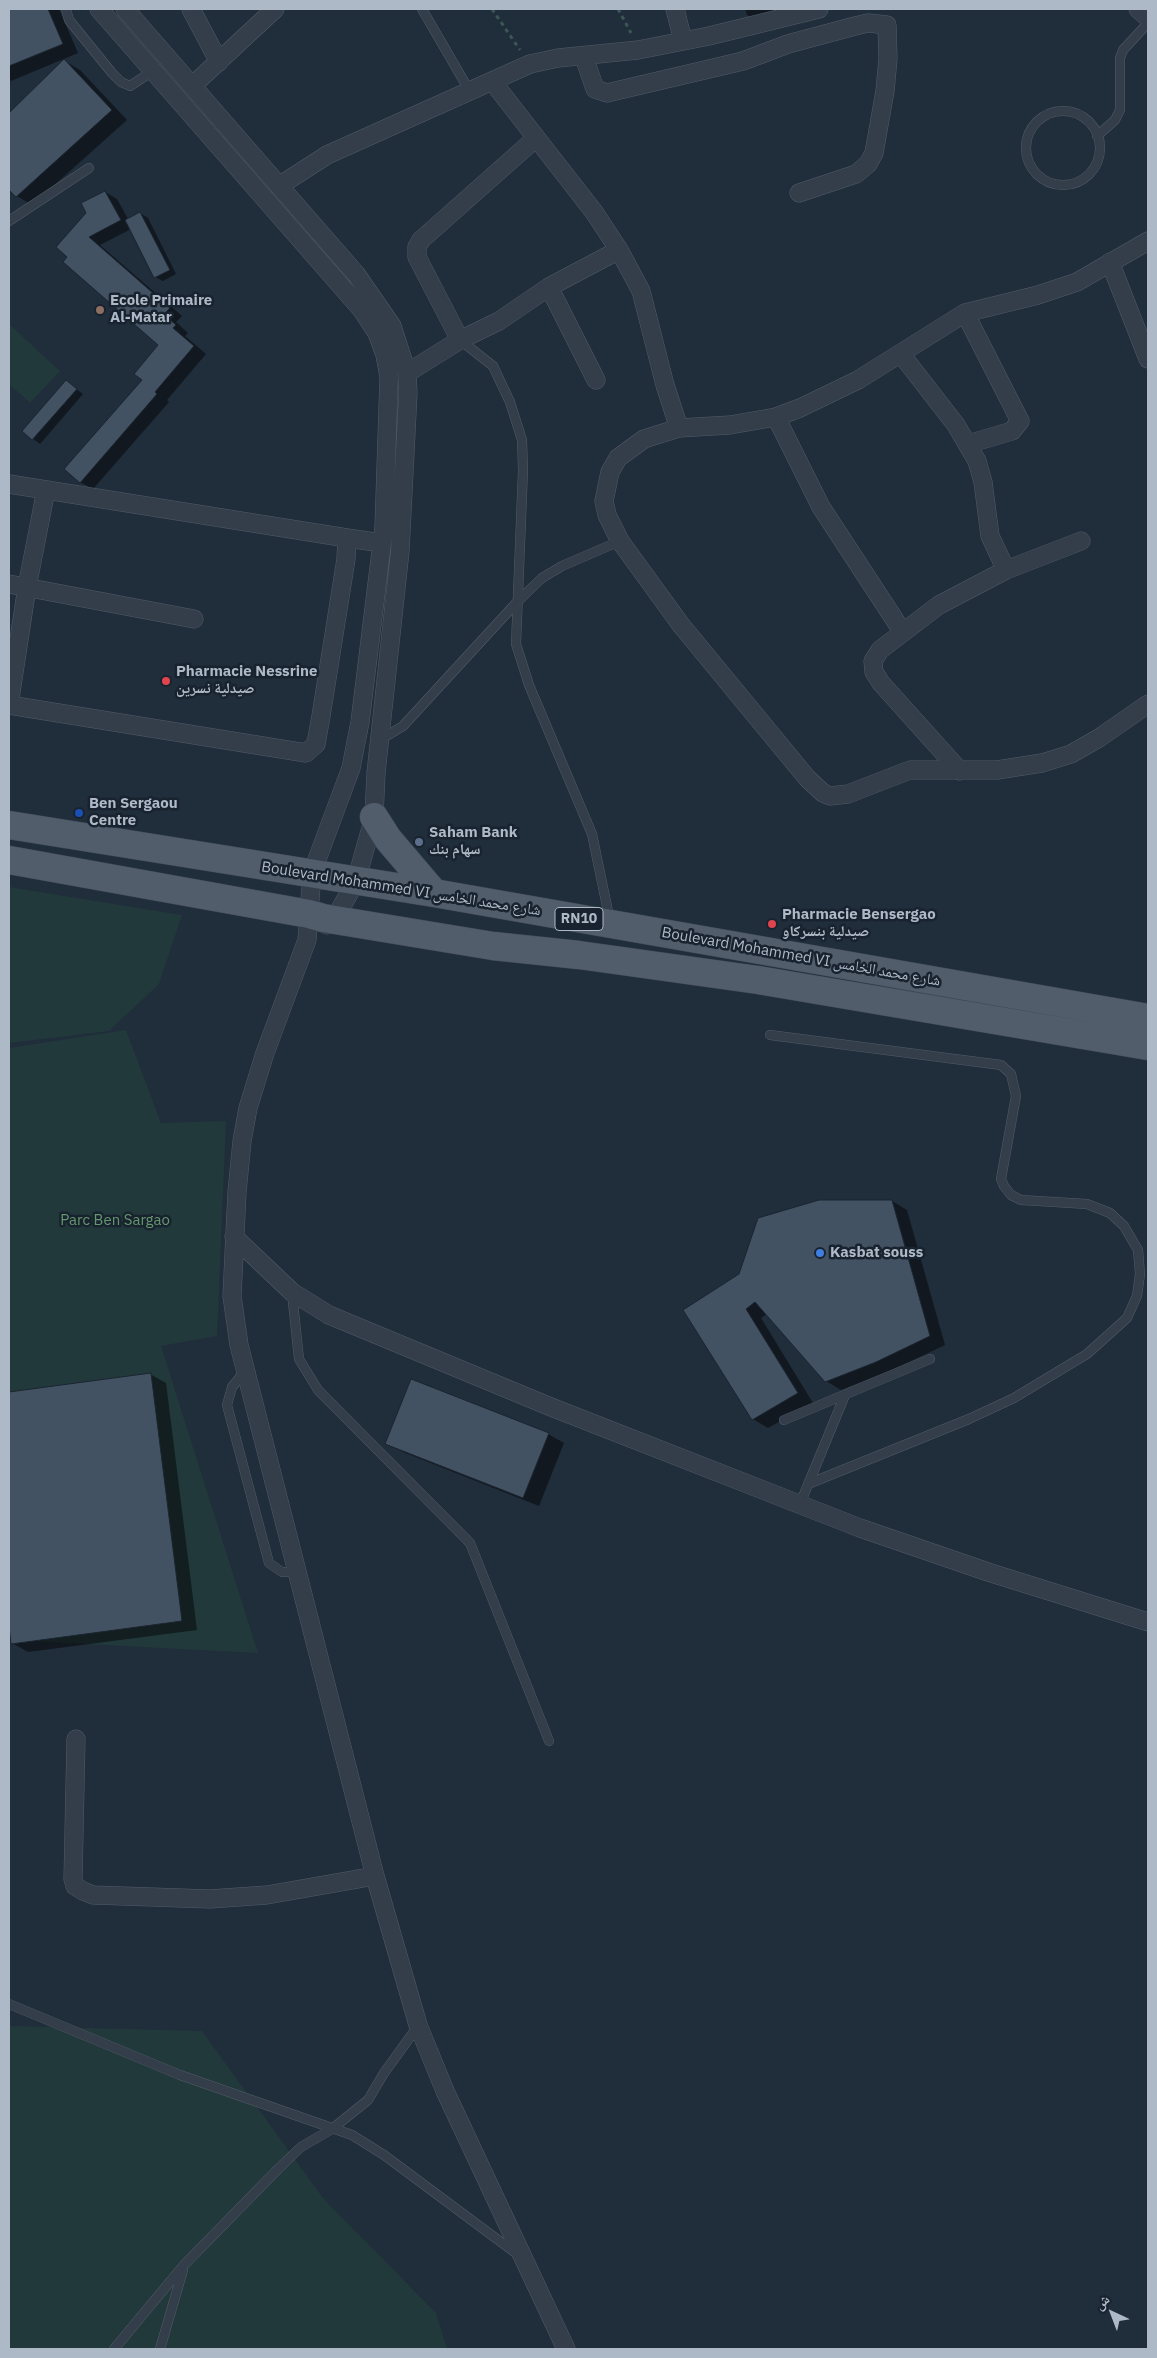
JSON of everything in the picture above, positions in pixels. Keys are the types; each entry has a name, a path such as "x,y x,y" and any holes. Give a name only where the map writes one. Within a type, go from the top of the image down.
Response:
{"main road":[{"path":"374,818 411,868 434,893"},
{"name":"Boulevard Mohammed VI شارع محمد الخامس","path":"9,825 434,893 1148,1018"},
{"name":"Boulevard Mohammed VI شارع محمد الخامس","path":"9,860 317,924 579,955 758,980 1148,1046"}],"street":[{"path":"100,9 362,310 377,334 385,355 389,377 382,543 360,722 351,768 312,873 317,924"},
{"path":"125,9 356,274 380,306 392,326 407,373 408,393 400,551 376,772 374,818 356,881 317,924 265,1053 248,1108 242,1141 234,1237 232,1296 239,1345 245,1370 375,1876 418,2025 444,2092 566,2349"},
{"path":"142,9 148,35"},
{"path":"192,86 275,9"},
{"path":"675,9 683,41"},
{"path":"279,186 327,154 530,64 558,58 584,57 638,50 819,9"},
{"path":"1138,9 1148,18"},
{"path":"192,10 219,62"},
{"path":"584,57 595,89 607,93 744,61 788,44 886,17 888,59 885,92 874,153 868,164 856,174 798,193"},
{"path":"492,80 594,212 619,250 641,291 665,385 679,428"},
{"path":"460,340 418,257 417,247 421,240 536,138"},
{"path":"1148,241 1077,282 1038,295 991,305 966,313 901,354 828,396 776,416 730,425 679,428 644,439 618,458 610,472 604,500 606,515 620,541 705,655 808,778 823,793 830,796 848,794 910,770 960,771 1016,768 1071,754 1099,738 1148,704"},
{"path":"407,373 460,340 499,321 549,287 619,250"},
{"path":"1110,262 1148,359"},
{"path":"549,287 596,380"},
{"path":"966,313 1020,421 1012,431 968,444"},
{"path":"901,354 940,404 968,444 977,461 983,482 990,536 1006,570"},
{"path":"776,416 821,507 902,631"},
{"path":"9,484 382,543"},
{"path":"46,490 27,587 9,705 306,754 316,744 322,716 346,559 347,538"},
{"path":"960,771 881,683 874,672 873,661 880,650 902,631 939,605 1006,570 1081,541"},
{"path":"9,584 194,620"},
{"path":"234,1237 292,1292 329,1315 551,1407 860,1528 991,1573 1148,1622"},
{"path":"76,1739 73,1879 76,1886 83,1891 93,1895 210,1899 267,1895 375,1876"}],"lane":[{"path":"66,9 69,20 121,82 130,86 153,71"},
{"path":"422,9 469,90"},
{"path":"1097,136 1115,120 1120,110 1122,99 1120,58 1123,50 1148,23"},
{"path":"1055,112 1076,114 1089,123 1097,136 1099,151 1095,166 1080,181 1070,185 1060,185 1040,178 1028,162 1027,141 1030,131 1037,122 1055,112"},
{"path":"9,222 89,168"},
{"path":"460,340 493,366 510,402 522,440 523,470 516,644 529,685 592,834 603,877 611,924"},
{"path":"380,740 403,726 518,601 542,578 562,566 620,541"},
{"path":"770,1035 1001,1065 1011,1074 1016,1096 1001,1178 1010,1195 1021,1200 1087,1204 1110,1213 1124,1226 1138,1250 1140,1274 1137,1296 1127,1318 1087,1354 1014,1398 969,1419 808,1484"},
{"path":"292,1292 300,1360 318,1390 470,1543 549,1741"},
{"path":"784,1420 930,1359"},
{"path":"245,1370 232,1387 227,1405 269,1563 282,1572 298,1572"},
{"path":"800,1504 845,1395"},
{"path":"9,2004 180,2075 352,2135 384,2155 521,2257"},
{"path":"114,2349 184,2265 296,2152 332,2129 368,2100 384,2073 418,2025"},
{"path":"160,2349 184,2265"}],"path":[{"path":"492,9 530,64"},
{"path":"618,9 624,17 638,50"}],"green space":[{"path":"9,324 60,371 30,403 9,384"},
{"path":"9,887 182,915 159,984 109,1031 9,1043"},
{"name":"Parc Ben Sargao","path":"126,1030 161,1123 226,1121 217,1336 161,1346 258,1653 9,1640 9,1048"},
{"path":"9,2026 202,2031 323,2198 436,2313 447,2349 9,2349"}],"building":[{"path":"9,9 48,9 63,44 9,66"},
{"path":"64,59 112,110 16,197 9,190 9,113"},
{"path":"105,191 121,220 89,237 170,308 164,314 176,325 173,328 194,346 155,392 157,394 80,483 64,469 142,380 134,374 158,345 63,262 67,257 56,247 86,213 81,203"},
{"path":"140,212 170,270 154,278 125,220"},
{"path":"66,380 77,389 32,440 22,431"},
{"path":"819,1200 892,1200 930,1336 876,1362 825,1382 755,1302 746,1309 798,1393 752,1420 683,1310 739,1274 758,1218"},
{"path":"151,1373 182,1621 11,1644 9,1626 9,1392"},
{"path":"411,1379 549,1433 523,1498 385,1444"}],"place":[{"name":"Ecole Primaire Al-Matar","path":"100,310"},
{"name":"Pharmacie Nessrine صيدلية نسرين","path":"166,681"},
{"name":"Ben Sergaou Centre","path":"79,813"},
{"name":"Saham Bank سهام بنك","path":"419,842"},
{"name":"Pharmacie Bensergao صيدلية بنسركاو","path":"772,924"},
{"name":"Kasbat souss","path":"820,1253"}]}
